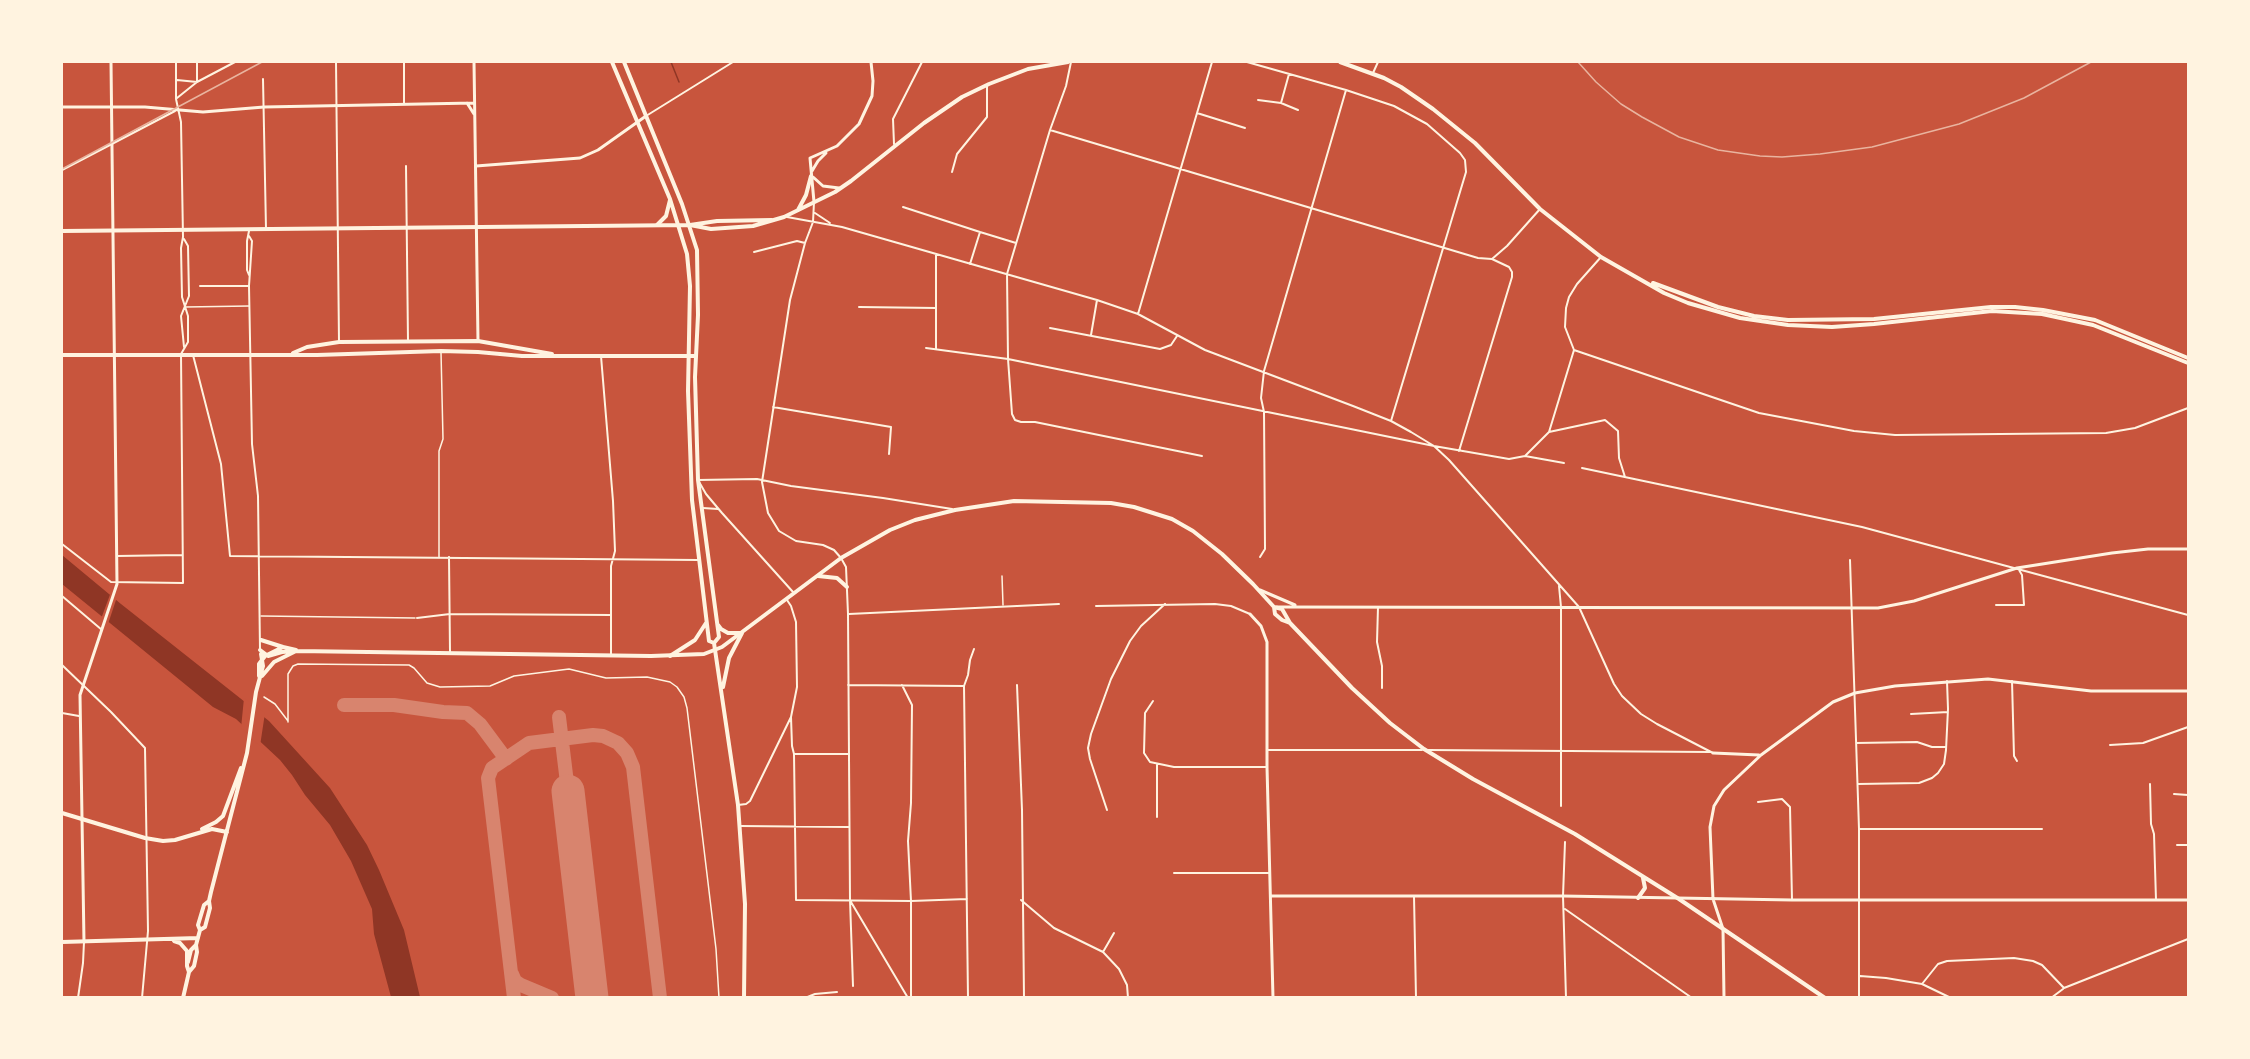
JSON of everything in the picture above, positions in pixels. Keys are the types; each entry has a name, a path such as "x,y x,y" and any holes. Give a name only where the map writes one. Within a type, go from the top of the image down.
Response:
{"main road":[{"path":"612,62 670,199 689,265 689,462 706,623 709,641 714,644 716,650 738,805 745,904 744,998"},
{"path":"624,62 690,225 697,250 698,480 719,637 714,644"},
{"path":"690,225 701,229 753,226 784,217 840,188 943,109 987,85 1028,69 1069,62"},
{"path":"1340,62 1373,73 1401,87 1433,109 1475,143 1540,209 1601,257 1672,296 1714,312 1788,326 1853,325 1992,311 2042,314 2093,325 2188,363"},
{"path":"798,210 811,176"},
{"path":"657,225 668,213 670,199"},
{"path":"62,231 690,225 730,220 772,220"},
{"path":"1644,280 1718,307 1754,316 1788,320 1874,319 1991,307 2043,310 2096,320 2188,358"},
{"path":"292,353 307,347 339,342 477,341 526,351 567,356"},
{"path":"62,355 292,353 317,355 441,351 522,356 696,356"},
{"path":"264,657 297,651 693,655 716,650 787,600 841,558 890,530 915,520 954,510 1014,501 1083,502 1134,507 1172,519 1193,531 1222,554 1259,590 1274,607 1275,614 1290,623"},
{"path":"817,576 837,578 847,587"},
{"path":"1274,607 1282,609 1290,623 1352,688 1424,750 1575,834 1679,899 1825,998"},
{"path":"717,621 724,632 742,633"},
{"path":"670,656 695,640 706,623"},
{"path":"722,691 729,658 742,633"},
{"path":"261,640 297,651"},
{"path":"260,664 264,657 284,647"},
{"path":"183,998 189,972 194,966 200,930 206,927 210,908 208,901 247,753 263,666 264,657 260,651"},
{"path":"259,679 260,651"},
{"path":"259,679 274,662 297,651"},
{"path":"188,836 223,816 247,753"},
{"path":"62,813 145,838 175,840 212,829 227,832"},
{"path":"1638,898 1645,888 1643,877"},
{"path":"62,942 198,938"},
{"path":"171,939 180,943 187,951 189,972"},
{"path":"187,966 191,950 196,945"}],"street":[{"path":"78,998 84,942 80,716 83,685 117,584 111,62"},
{"path":"62,544 104,579 117,584 183,583 181,354 188,342 188,316 182,292 181,122 177,98 176,62"},
{"path":"197,62 197,82"},
{"path":"177,98 197,82 235,62"},
{"path":"336,62 339,342"},
{"path":"404,62 404,104"},
{"path":"474,62 477,341"},
{"path":"476,166 580,158 598,150 646,116 733,62"},
{"path":"811,176 815,164 849,136 867,111 873,88 871,62"},
{"path":"894,146 893,119 922,62"},
{"path":"1069,62 1066,86 1050,130 1007,274 1008,359 1012,414 1015,420 1035,422 1202,456"},
{"path":"1138,314 1212,62"},
{"path":"1247,62 1346,90 1413,115 1460,153 1467,166 1391,421"},
{"path":"1373,73 1378,62"},
{"path":"1281,103 1290,74"},
{"path":"263,79 266,229"},
{"path":"177,80 197,82"},
{"path":"952,172 957,154 987,117 987,85"},
{"path":"1260,557 1265,549 1264,412 1261,398 1264,371 1346,90"},
{"path":"1258,100 1281,103 1298,110"},
{"path":"466,103 474,115"},
{"path":"62,107 203,112 264,107 474,103"},
{"path":"62,170 169,112 178,110"},
{"path":"1197,113 1245,129"},
{"path":"1050,130 1478,258 1492,259 1511,269 1512,277 1459,451"},
{"path":"830,150 810,158 815,212 790,300 762,482 768,513 779,531 796,541 823,545 834,550 846,567 853,986"},
{"path":"406,166 408,341"},
{"path":"811,176 823,186 840,188"},
{"path":"903,207 1016,243"},
{"path":"1492,259 1507,246 1540,209"},
{"path":"815,212 832,225"},
{"path":"784,217 832,225 1097,300 1138,314 1222,357 1391,421 1434,446 1457,468 1579,607 1614,684 1622,696 1641,714 1656,724 1713,753"},
{"path":"249,229 252,241 249,275 250,353 252,444 258,496 260,651"},
{"path":"970,264 980,232"},
{"path":"183,237 188,246 189,296 182,316 184,347"},
{"path":"754,252 797,241 805,243"},
{"path":"936,254 936,349"},
{"path":"1526,456 1549,432 1574,350 1565,327 1569,297 1601,257"},
{"path":"200,286 249,286"},
{"path":"1091,335 1097,300"},
{"path":"859,307 936,308"},
{"path":"1050,328 1160,349 1171,345 1178,336"},
{"path":"926,348 1008,359 1459,451 1509,459 1526,456 1564,463"},
{"path":"1574,350 1759,413 1836,428 1895,435 2106,433 2135,428 2188,408"},
{"path":"193,354 221,464 230,556 698,560"},
{"path":"601,356 613,501 611,654"},
{"path":"773,407 891,427 889,454"},
{"path":"1549,432 1599,420 1610,422 1618,431 1620,467 1624,477"},
{"path":"1582,468 1862,527 2188,615"},
{"path":"698,480 757,479 762,482 954,510"},
{"path":"698,480 719,509 795,594"},
{"path":"700,508 719,509"},
{"path":"1274,607 1852,609 1893,606 2017,568 2148,549 2188,549"},
{"path":"117,556 182,555"},
{"path":"449,557 450,652"},
{"path":"1850,560 1860,829 1859,998"},
{"path":"1996,605 2024,605 2022,575 2017,568"},
{"path":"1558,583 1561,607 1561,806"},
{"path":"1259,590 1297,606"},
{"path":"62,596 102,630"},
{"path":"787,600 792,606 796,622 797,687 791,717 794,754 796,900 968,899"},
{"path":"848,614 1059,604"},
{"path":"1107,810 1090,759 1088,748 1090,734 1111,679 1130,641 1141,626 1165,604"},
{"path":"1096,606 1165,604 1231,606 1250,614 1261,626 1267,642 1267,767 1273,998"},
{"path":"1378,606 1377,642 1382,666 1382,688"},
{"path":"417,618 450,614 611,615"},
{"path":"968,998 964,686 968,675 969,660 974,649"},
{"path":"62,665 145,747 147,940 142,998"},
{"path":"1724,998 1723,928 1713,899 1710,827 1714,806 1724,790 1761,755 1833,702 1855,693 1895,686 1988,679 2091,691 2188,691"},
{"path":"1858,784 1914,784 1932,778 1944,764 1948,712 1947,681"},
{"path":"2012,681 2014,756 2017,761"},
{"path":"849,685 964,686"},
{"path":"902,685 912,705 911,803 908,841 911,901 909,998"},
{"path":"1017,685 1022,810 1021,900 1024,998"},
{"path":"1153,701 1145,713 1143,753 1146,759 1157,765 1174,767 1267,767"},
{"path":"1911,714 1948,712"},
{"path":"62,713 80,716"},
{"path":"738,805 750,801 791,717"},
{"path":"2110,745 2143,743 2188,727"},
{"path":"1856,743 1917,742 1932,747 1945,747"},
{"path":"1268,750 1560,750 1761,755"},
{"path":"794,754 848,754"},
{"path":"1157,765 1157,817"},
{"path":"2150,784 2156,900"},
{"path":"2174,794 2188,795"},
{"path":"1758,802 1782,799 1790,807 1792,900"},
{"path":"740,826 849,827"},
{"path":"1860,829 2042,829"},
{"path":"1565,842 1563,896 1566,998"},
{"path":"2177,845 2188,845"},
{"path":"1174,873 1270,873"},
{"path":"1271,896 2188,900"},
{"path":"1414,896 1416,998"},
{"path":"850,900 909,998"},
{"path":"1021,900 1054,928 1103,952 1119,969 1127,985 1128,998"},
{"path":"1565,909 1692,998"},
{"path":"1103,952 1114,933"},
{"path":"2051,998 2064,988 2188,939"},
{"path":"1922,984 1938,964 1947,961 2014,958 2042,965 2064,988"},
{"path":"1860,976 1922,984 1951,998"},
{"path":"805,998 814,994 837,992"}],"lane":[{"path":"185,307 250,306"},
{"path":"440,558 439,451 443,439 441,351"},
{"path":"1002,576 1004,605"},
{"path":"260,616 417,618"},
{"path":"264,697 275,704 288,722 288,674 293,666 298,664 409,665 427,683 440,687 490,686 514,676 569,669 581,670 606,678 659,678 677,687 684,697 687,708 716,949 719,998"}],"shaded area":[{"path":"62,555 269,721 330,788 367,845 379,870 404,930 420,997 391,997 374,934 372,909 351,861 330,825 280,760 236,719 213,707 62,584"}],"pier":[{"path":"111,592 117,597 108,624 101,619"},
{"path":"244,698 265,713 260,746 241,728"}],"waterway":[{"path":"671,62 679,82"}],"taxiway":[{"path":"344,705 394,705 467,713 480,724 506,759"},
{"path":"559,717 568,791"},
{"path":"514,998 488,778 492,768 529,743 593,735 603,736 618,743 627,753 633,767 660,998"},
{"path":"512,974 515,981 521,985 552,998"}],"runway":[{"path":"568,791 592,998"}],"railway":[{"path":"62,169 262,62"},
{"path":"1578,62 1621,104 1679,137 1718,150 1782,157 1872,147 1959,124 2024,98 2091,62"}]}
